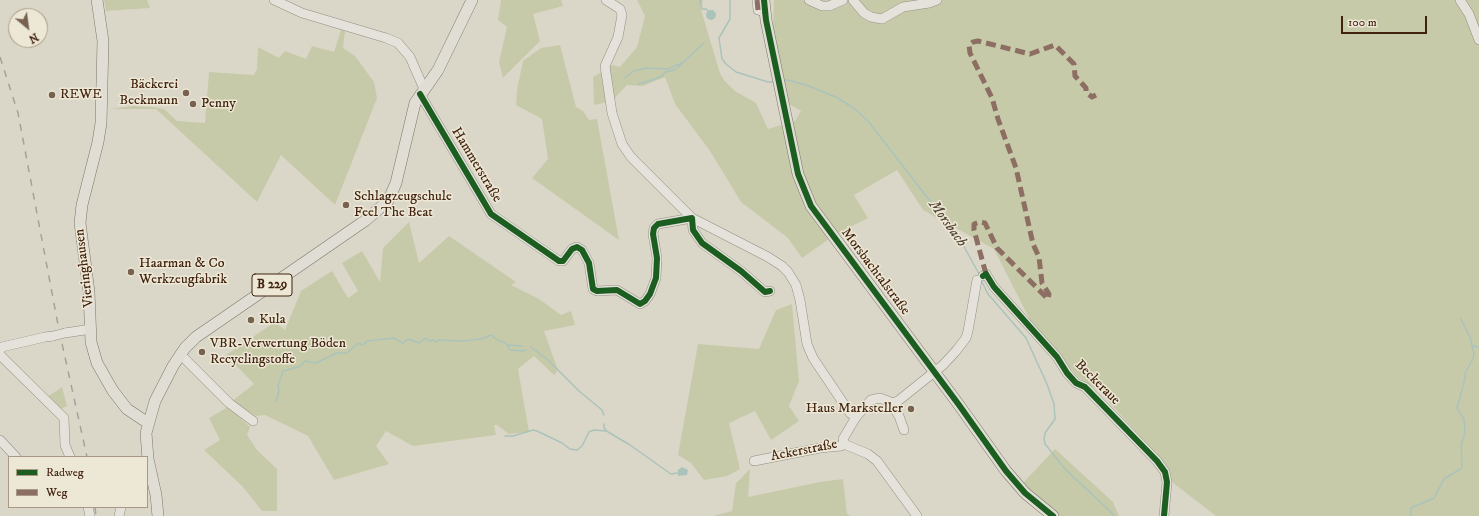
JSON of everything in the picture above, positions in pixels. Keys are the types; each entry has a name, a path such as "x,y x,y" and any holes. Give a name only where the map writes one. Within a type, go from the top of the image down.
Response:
{"main road":[{"name":"Vieringhausen","path":"96,0 103,41 101,123 94,161 82,205 80,223 89,292 93,350 105,378 122,403 137,417 148,423"},
{"name":"B 229","path":"147,456 146,433 155,401 180,354 201,333 366,220 388,201 396,183 412,113 422,92 438,70 472,0"},
{"name":"Morsbachtalstraße","path":"764,0 765,12 798,174 810,206 1018,486 1053,516"},
{"name":"B 229","path":"148,469 156,495 158,516"}],"street":[{"path":"274,0 302,13 393,40 407,52 422,92"},
{"path":"606,0 620,9 622,15 618,37 605,66 616,131 622,144 631,157 692,218 768,257 788,272 796,285 807,344 813,358 850,413 856,417"},
{"path":"757,0 758,10 765,12"},
{"path":"809,0 822,6 829,6 843,0"},
{"path":"853,0 864,14 882,19 904,7 929,3 937,0"},
{"path":"1460,0 1469,14 1479,40"},
{"name":"Hammerstraße","path":"422,92 491,214 559,261 563,261 572,249 577,247 582,250 591,270 591,284 593,289 597,291 617,290 640,304 650,294 656,278 657,258 652,234 654,228 658,224 692,218"},
{"path":"692,218 693,230 702,243 741,271 766,292 770,291"},
{"name":"Beckeraue","path":"934,372 950,359 966,338 982,277 994,287 1057,357 1067,373 1076,383 1085,387 1157,461 1165,472 1167,482 1164,516"},
{"path":"0,350 2,348 45,336 54,336 91,329"},
{"path":"180,354 229,403 253,421"},
{"path":"0,355 64,418 65,445 70,456"},
{"path":"890,402 898,401 934,372"},
{"path":"844,444 843,439 856,417 873,399 883,398 890,402 899,416 904,430"},
{"path":"0,440 15,456"},
{"name":"Ackerstraße","path":"754,461 820,448 841,446 844,444 868,454 878,461 917,516"}],"green space":[{"path":"104,0 147,0 150,8 106,11"},
{"path":"501,0 561,0 563,6 533,14 540,41 503,78 499,62 507,27 498,20"},
{"path":"637,0 703,0 701,10 720,73 724,80 735,91 756,103 768,129 795,121 801,111 787,103 773,27 774,0 1479,0 1479,516 1216,516 1172,482 1165,464 1099,391 1078,377 1032,324 994,249 923,210 897,170 854,195 868,218 836,234 802,258 788,238 741,202 710,151 675,104 665,77 643,86 627,85 612,101 594,105 593,77 613,65 620,67 637,47 645,16"},
{"path":"341,30 345,31 343,48 355,56 374,82 377,98 335,205 281,155 257,202 156,109 110,109 133,106 153,107 164,109 177,121 205,123 209,72 254,75 257,69 258,47 279,58 285,51 306,59 312,46 334,52"},
{"path":"560,45 576,107 583,111 589,120 597,119 619,240 532,178 548,159 542,119 516,105 517,90 523,61 541,48"},
{"path":"409,222 419,263 449,236 516,282 511,285 539,299 561,315 571,311 575,325 544,331 558,370 554,375 534,356 518,369 529,432 509,434 497,425 494,425 496,435 413,446 386,431 376,446 389,464 334,480 308,436 265,415 256,416 232,401 254,384 226,355 275,322 285,330 301,291 332,271 348,298 358,291 342,263 362,251 380,282 383,248"},
{"path":"792,304 799,381 789,406 799,421 771,440 755,411 729,423 740,469 727,476 704,480 691,463 678,455 698,344 759,349 776,310"},
{"path":"62,387 67,406 61,409 47,397"},
{"path":"228,407 250,427 247,435 257,450 277,469 277,511 262,511 243,487 204,450 220,440 209,418"},
{"path":"1055,449 1113,502 1119,516 1058,516 1021,485"},
{"path":"750,469 748,497 820,482 843,479 847,514 851,516 713,516 732,511 736,483"}],"water":[{"path":"709,10 713,10 715,11 715,19 709,20 706,17 706,13"},
{"path":"682,467 688,470 687,475 678,476 678,470"}],"waterway":[{"path":"700,0 702,9 706,9 708,11"},
{"name":"Morsbach","path":"730,0 730,19 719,38 722,59 736,72 768,82 775,82"},
{"path":"638,84 662,76 665,72 675,70 704,43"},
{"path":"625,78 634,71 646,68 668,69 682,63"},
{"name":"Morsbach","path":"783,81 788,80 806,85 836,97 855,109 868,121 961,241 979,274"},
{"name":"Morsbach","path":"981,280 988,294 1026,338 1047,384 1054,404 1055,419 1045,433 1045,444 1065,469 1115,516"},
{"path":"1411,516 1411,508 1434,498 1444,479 1462,468 1461,445 1465,433 1464,419 1457,408 1465,379 1465,373 1473,359 1474,353 1470,337 1461,319"},
{"path":"276,402 279,391 278,386 283,371 301,366 305,361 316,363 337,353 347,353 358,343 363,345 367,341 394,338 403,343 408,339 419,343 426,338 429,341 434,340 437,342 439,340 463,341 481,339 491,335 499,341 506,343 510,350 526,350"},
{"path":"507,345 523,346"},
{"path":"1472,346 1479,347"},
{"path":"531,347 549,361 579,391 602,410 604,415"},
{"path":"604,424 604,428 608,432 630,445 671,474 677,473"},
{"path":"505,436 513,436 533,430 562,443 570,449 577,450 582,446 589,432 594,430 606,431"}],"railway":[{"path":"0,57 18,113 59,330 87,456"},
{"path":"95,508 96,516"}],"marked path":[{"path":"757,0 758,10 765,12"},
{"path":"986,274 974,230 974,224 980,222 985,223 997,248 1048,299 1049,294 1042,283 1039,257 1033,244 1016,168 992,98 970,53 969,45 978,41 1030,54 1055,45 1074,64 1075,76 1086,88 1086,92 1092,97 1096,95"}],"cycle path":[{"path":"764,0 766,20 798,174 811,206 959,405 1006,471 1025,493 1053,516"},
{"path":"420,94 491,214 559,261 563,261 572,249 577,247 582,250 589,263 593,289 597,291 617,290 640,304 645,301 650,294 656,278 657,258 653,234 654,228 658,224 692,218 693,230 702,243 741,271 765,292 770,291"},
{"path":"983,276 986,274 994,287 1057,357 1067,373 1076,383 1085,387 1157,461 1165,472 1167,482 1164,516"}],"place":[{"name":"Bäckerei Beckmann","path":"186,93"},
{"name":"REWE","path":"52,95"},
{"name":"Penny","path":"193,104"},
{"name":"Schlagzeugschule Feel The Beat","path":"346,205"},
{"name":"Haarman & Co Werkzeugfabrik","path":"131,272"},
{"name":"Kula","path":"251,320"},
{"name":"VBR-Verwertung Böden Recyclingstoffe","path":"202,352"},
{"name":"Haus Marksteller","path":"911,409"}]}
